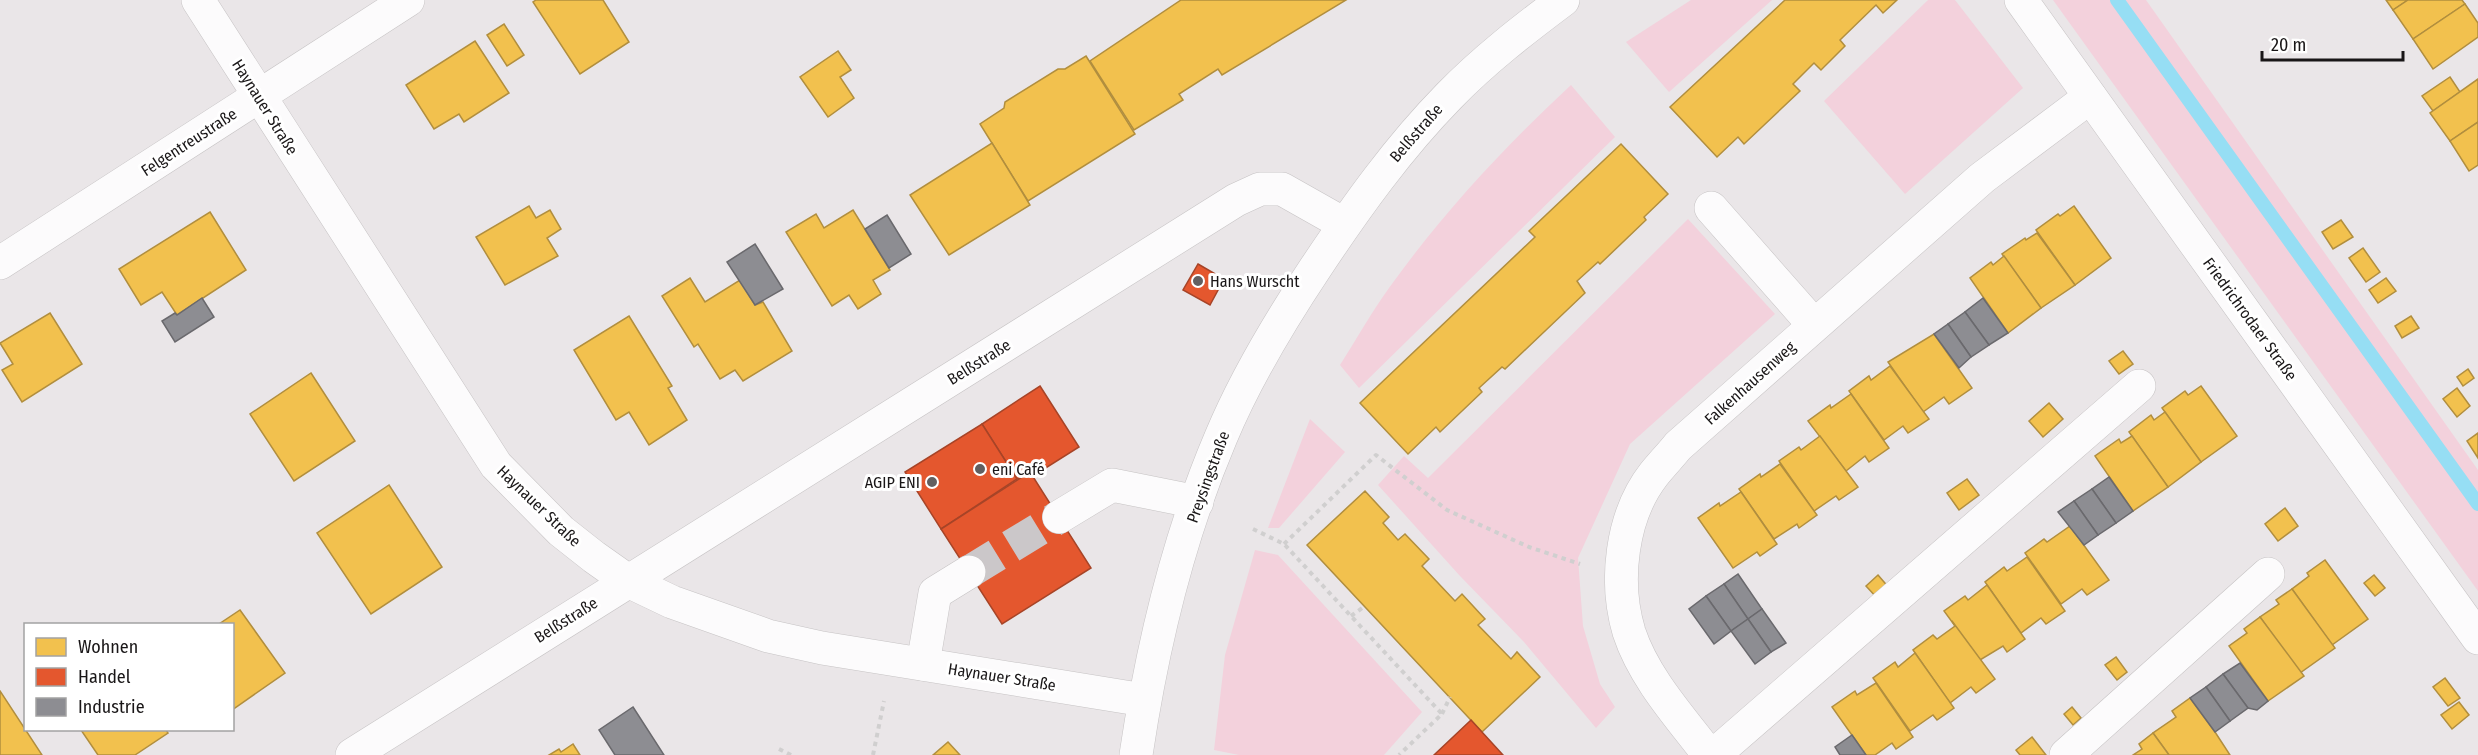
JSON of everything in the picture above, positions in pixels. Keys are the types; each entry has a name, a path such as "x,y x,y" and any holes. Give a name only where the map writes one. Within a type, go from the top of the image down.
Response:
{"street":[{"name":"Haynauer Straße","path":"198,0 496,465 561,531 628,581 697,612 768,636 822,648 1144,700"},
{"name":"Felgentreustraße","path":"0,263 408,0"},
{"name":"Belßstraße","path":"352,755 1250,193 1260,189 1282,189 1344,224 1394,157 1449,96 1510,40 1563,0"},
{"name":"Friedrichrodaer Straße","path":"2021,0 2478,639"},
{"name":"Falkenhausenweg","path":"1709,755 1664,695 1645,665 1630,633 1623,603 1621,575 1625,540 1639,501 1653,475 1678,446 1982,178 2090,97"},
{"path":"1711,208 1814,325"},
{"name":"Preysingstraße","path":"1136,755 1144,700 1166,597 1221,437 1249,377 1293,302 1344,224"},
{"path":"1714,755 2139,386"},
{"path":"1059,517 1112,485 1197,502"},
{"path":"923,664 935,593 969,572"},
{"path":"2066,755 2268,574"}],"path":[{"path":"1284,544 1376,455 1447,510 1529,547 1583,565"},
{"path":"1253,529 1284,544 1442,714"},
{"path":"1352,616 1365,606"},
{"path":"1399,755 1442,714 1450,697"},
{"path":"873,755 884,701"},
{"path":"779,749 791,755"}],"shaded area":[{"path":"1691,0 1772,0 1669,92 1626,42"},
{"path":"1928,0 1955,0 2023,88 1905,194 1824,101"},
{"path":"2053,0 2146,0 2478,470 2478,591"},
{"path":"1571,85 1615,137 1359,388 1340,365 1389,288 1430,234 1475,182"},
{"path":"1688,219 1775,314 1630,444 1578,558 1583,626 1600,684 1615,707 1596,728 1524,642 1460,576 1378,485 1404,456 1428,478"},
{"path":"1310,419 1345,452 1279,528 1268,528"},
{"path":"1255,550 1278,555 1422,712 1384,755 1239,755 1214,750 1225,655"}],"building: Wohnen":[{"path":"536,0 603,0 629,42 580,74 533,2"},
{"path":"1181,0 1346,0 1222,75 1218,69 1179,94 1183,100 1134,130 1090,61"},
{"path":"1785,0 1897,0 1883,13 1876,5 1840,40 1845,46 1821,70 1814,63 1793,84 1800,91 1744,144 1738,137 1717,157 1670,107"},
{"path":"2386,0 2408,0 2393,10"},
{"path":"2408,0 2462,0 2465,4 2413,39 2393,10"},
{"path":"2465,4 2478,23 2478,37 2433,69 2413,39"},
{"path":"504,24 524,55 507,66 487,35"},
{"path":"475,41 509,93 464,122 459,114 434,129 406,85"},
{"path":"838,51 851,70 840,77 854,98 828,117 800,77"},
{"path":"1086,56 1135,134 1028,201 980,124 1004,108 1005,102 1058,69 1065,69"},
{"path":"2450,77 2460,92 2433,111 2422,96"},
{"path":"2478,79 2478,122 2450,141 2430,113"},
{"path":"2478,122 2478,165 2469,171 2450,141"},
{"path":"992,143 1030,205 949,255 910,195"},
{"path":"1621,144 1668,194 1644,217 1646,220 1600,264 1598,262 1577,281 1585,293 1505,369 1502,367 1479,388 1482,392 1440,432 1436,427 1408,454 1360,403 1535,237 1529,231"},
{"path":"529,206 536,218 550,210 561,229 547,238 558,256 505,285 476,237"},
{"path":"2074,206 2111,258 2075,285 2036,230"},
{"path":"853,210 890,270 873,280 881,294 858,309 849,295 832,306 786,232 816,214 824,228"},
{"path":"210,212 246,270 177,315 162,292 141,305 119,269"},
{"path":"2341,220 2353,237 2333,249 2322,232"},
{"path":"2037,233 2075,285 2041,308 2002,254 2025,238 2026,240"},
{"path":"2363,248 2380,272 2366,282 2349,258"},
{"path":"2004,256 2041,308 2008,333 1970,278 1991,262 1993,265"},
{"path":"690,278 705,302 740,280 755,305 763,302 792,351 743,381 735,370 720,379 698,344 694,347 662,296"},
{"path":"2386,278 2396,291 2378,303 2369,290"},
{"path":"50,313 82,364 22,402 2,370 13,364 0,343"},
{"path":"629,316 672,386 668,388 687,420 649,445 629,412 616,420 574,350"},
{"path":"2411,316 2419,328 2402,338 2395,326"},
{"path":"1934,334 1972,388 1949,404 1944,397 1923,412 1888,362"},
{"path":"2123,351 2133,364 2119,374 2109,361"},
{"path":"1890,366 1929,419 1908,433 1903,426 1884,440 1849,391 1869,376 1871,380"},
{"path":"2468,369 2474,378 2463,386 2457,377"},
{"path":"311,373 355,441 294,481 250,414"},
{"path":"2201,386 2237,436 2201,462 2162,408 2185,391 2188,395"},
{"path":"2457,388 2470,406 2457,417 2443,399"},
{"path":"1851,394 1889,448 1869,462 1865,456 1846,471 1808,421 1830,405 1831,408"},
{"path":"2049,403 2063,419 2043,437 2029,421"},
{"path":"2165,412 2201,462 2168,487 2129,432 2151,415 2154,420"},
{"path":"2478,433 2478,458 2467,441"},
{"path":"1820,436 1858,487 1839,500 1836,496 1814,511 1779,461 1799,447 1801,450"},
{"path":"2132,436 2168,487 2133,511 2095,456 2119,439 2121,443"},
{"path":"1780,464 1817,515 1799,528 1797,524 1774,539 1739,489 1760,474 1761,477"},
{"path":"1967,479 1979,495 1959,510 1947,493"},
{"path":"389,485 442,567 371,614 317,533"},
{"path":"1365,491 1389,517 1383,523 1398,540 1405,534 1429,559 1422,566 1455,601 1462,594 1485,619 1478,625 1511,659 1517,652 1540,677 1482,732 1307,545"},
{"path":"1741,492 1777,544 1760,556 1757,552 1733,568 1698,518 1719,503 1720,506"},
{"path":"2285,508 2298,526 2278,541 2265,524"},
{"path":"2070,526 2109,580 2087,595 2082,589 2061,604 2025,553 2044,539 2047,542"},
{"path":"2027,557 2065,611 2046,624 2041,618 2021,633 1985,582 2004,567 2007,571"},
{"path":"2325,560 2368,619 2332,645 2292,589 2309,576 2307,573"},
{"path":"1878,575 1890,589 1878,599 1866,586"},
{"path":"2374,575 2385,588 2375,596 2364,583"},
{"path":"1987,585 2025,639 2007,652 2003,646 1980,660 1944,611 1965,596 1968,600"},
{"path":"2292,589 2335,648 2300,673 2260,617 2279,604 2276,600"},
{"path":"240,610 285,673 234,709 234,623 220,623"},
{"path":"2260,617 2304,676 2268,701 2229,646 2247,633 2244,629"},
{"path":"1952,621 1995,679 1976,693 1971,687 1950,703 1913,650 1933,635 1937,639 1955,626"},
{"path":"1915,653 1954,708 1937,720 1933,715 1910,731 1873,678 1895,662 1898,667"},
{"path":"2116,657 2127,672 2117,680 2105,665"},
{"path":"2445,678 2460,698 2448,706 2433,687"},
{"path":"1876,683 1913,737 1896,749 1892,743 1875,755 1866,755 1832,707 1855,691 1857,695"},
{"path":"0,691 24,731 42,755 0,755"},
{"path":"2190,698 2230,755 2169,755 2153,733 2176,717 2172,711"},
{"path":"2459,702 2469,715 2452,729 2441,715"},
{"path":"2072,707 2081,718 2073,725 2064,714"},
{"path":"82,731 167,731 168,733 135,755 98,755"},
{"path":"2153,733 2169,755 2133,755 2142,749 2139,744"},
{"path":"2032,737 2046,755 2020,755 2016,750"},
{"path":"948,742 960,755 933,755"},
{"path":"573,744 580,755 549,755 559,749 561,752"}],"building: Handel":[{"path":"1198,264 1224,279 1210,305 1183,290"},
{"path":"1040,386 1079,447 1033,476 1030,472 1017,479 982,424"},
{"path":"982,424 1017,479 941,529 905,472"},
{"path":"1030,472 1091,568 1002,624 941,529"},
{"path":"1471,720 1503,755 1434,755"}],"building: Industrie":[{"path":"887,215 911,254 889,268 865,229"},
{"path":"755,244 783,289 755,305 727,262"},
{"path":"202,298 214,317 175,342 162,321 175,313 177,315"},
{"path":"1983,298 2008,333 1989,345 1965,312"},
{"path":"1965,312 1989,345 1971,357 1948,324"},
{"path":"1948,324 1971,357 1959,368 1934,334"},
{"path":"2109,477 2133,511 2116,523 2092,489"},
{"path":"2092,489 2116,523 2098,535 2074,501"},
{"path":"2074,501 2098,535 2084,545 2058,512"},
{"path":"1738,574 1762,609 1748,619 1724,584"},
{"path":"1724,584 1748,619 1731,631 1706,596"},
{"path":"1706,596 1731,631 1714,644 1689,609"},
{"path":"1762,609 1786,643 1771,652 1748,619"},
{"path":"1748,619 1771,652 1755,664 1731,631"},
{"path":"2240,663 2268,701 2257,710 2248,708 2223,674"},
{"path":"2223,674 2248,708 2230,721 2206,687"},
{"path":"2206,687 2230,721 2215,732 2190,698"},
{"path":"633,707 664,755 615,755 599,730"},
{"path":"1852,735 1866,755 1840,755 1835,747"}],"waterway":[{"path":"2117,0 2478,504"}],"tunnel":[{"path":"969,572 1059,517"}],"place":[{"name":"Hans Wurscht","path":"1198,281"},
{"name":"eni Café","path":"980,469"},
{"name":"AGIP ENI","path":"932,482"}]}
